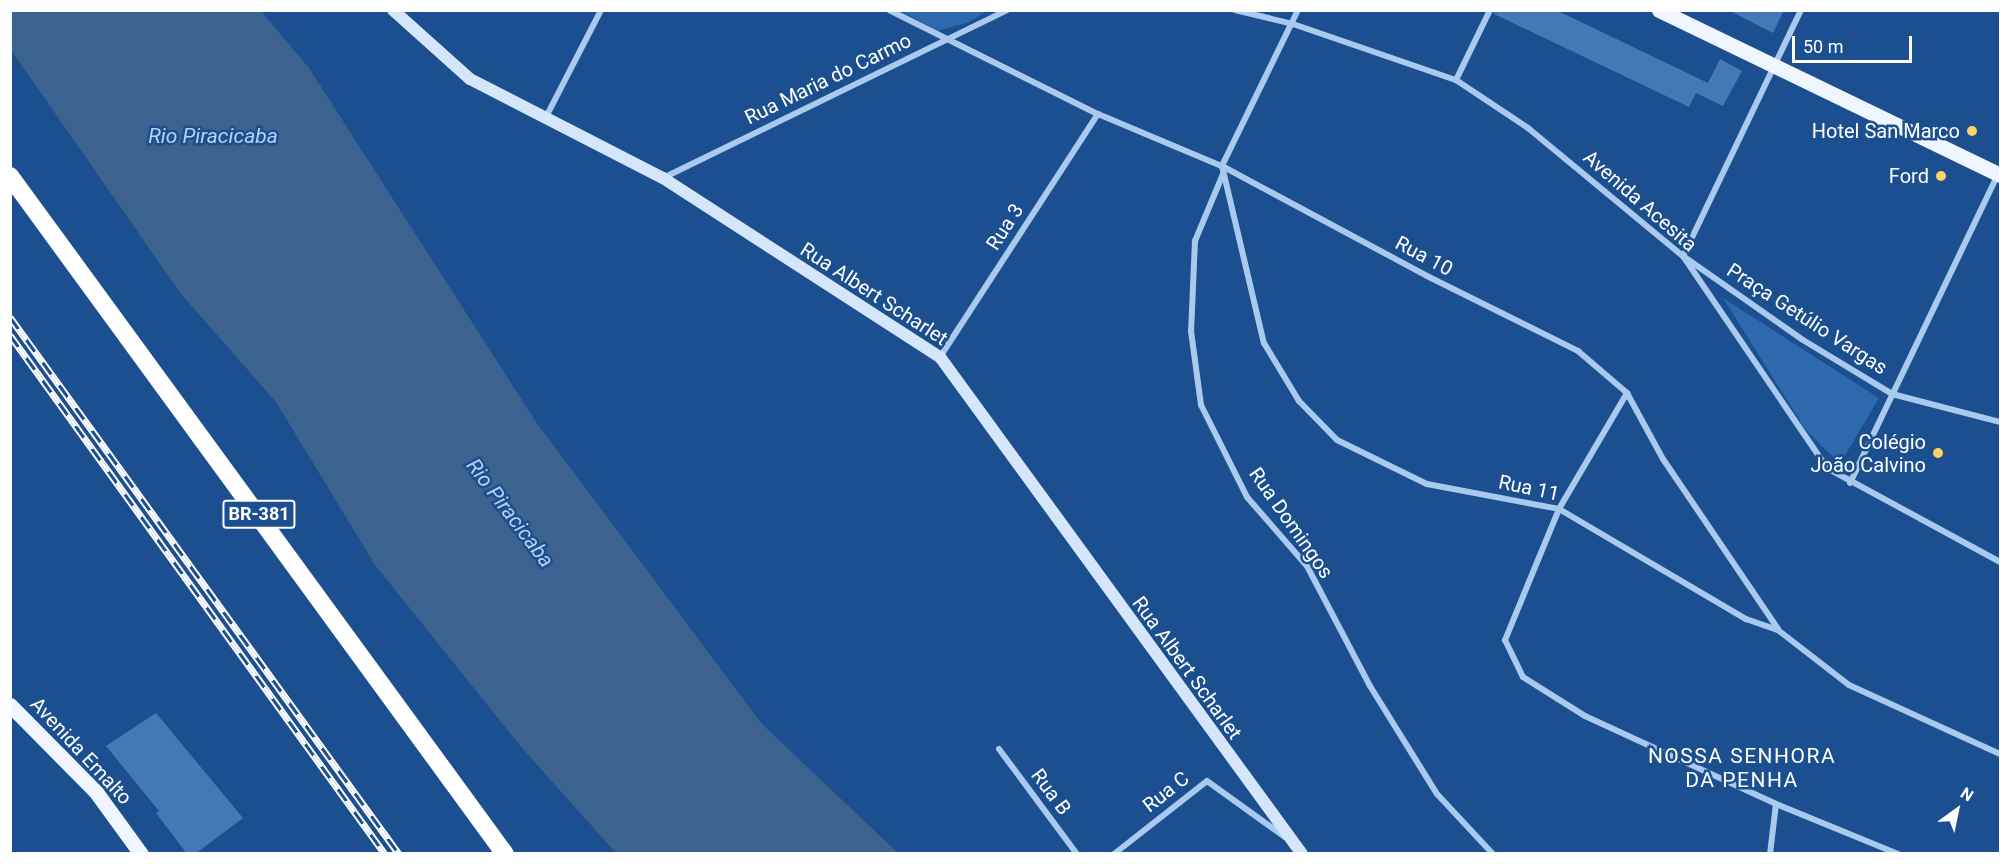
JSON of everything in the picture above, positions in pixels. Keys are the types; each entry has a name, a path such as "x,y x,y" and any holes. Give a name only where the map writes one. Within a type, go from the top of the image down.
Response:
{"highway":[{"name":"BR-381","path":"10,176 506,854"}],"main road":[{"name":"Rua Albert Scharlet","path":"393,10 470,79 663,178 939,357 1232,763 1272,809 1300,850"},
{"path":"1659,10 1772,67 2000,174"},
{"name":"Avenida Emalto","path":"10,705 96,792 141,854"}],"street":[{"path":"546,117 601,10"},
{"name":"Rua 10","path":"889,10 944,40 1098,114 1222,169 1427,276 1578,351 1627,393 1664,459 1778,630"},
{"name":"Rua Maria do Carmo","path":"663,178 1008,10"},
{"name":"Avenida Acesita","path":"1235,10 1293,24 1456,80 1528,128 1683,256 1798,430 1827,468 1850,483 2001,562"},
{"name":"Rua Domingos","path":"1298,10 1222,169 1195,241 1191,331 1201,405 1247,496 1306,566 1370,686 1437,794 1492,854"},
{"path":"1456,80 1490,10"},
{"path":"1683,256 1801,10"},
{"name":"Rua 3","path":"939,357 1098,114"},
{"name":"Rua 11","path":"1222,169 1264,343 1299,401 1337,440 1427,484 1559,509 1746,619 1778,630 1849,685 2001,754"},
{"path":"2000,174 1892,394 2001,422"},
{"name":"Praça Getúlio Vargas","path":"1683,256 1803,340 1892,394 1850,483"},
{"path":"1627,393 1559,509 1505,640 1523,678 1585,716 1776,804 1898,854"},
{"name":"Rua B","path":"999,749 1077,854"},
{"name":"Rua C","path":"1114,854 1207,781 1300,850"},
{"path":"1770,854 1776,804"}],"shaded area":[{"path":"901,11 987,11 969,22 938,31"},
{"path":"1723,298 1879,398 1840,464 1806,430"}],"water":[{"name":"Rio Piracicaba","path":"10,11 261,11 309,68 536,422 762,724 898,853 616,853 522,748 375,565 276,402 181,294 11,50"}],"building":[{"path":"1495,10 1556,10 1708,83 1720,59 1742,71 1723,106 1696,93 1689,107 1494,14"},
{"path":"1728,10 1784,10 1773,33"},
{"path":"156,713 243,818 195,854 187,854 156,813 159,811 106,746"}],"railway":[{"path":"10,317 399,854"},
{"path":"10,335 385,854"}],"place":[{"name":"Hotel San Marco","path":"1972,131"},
{"name":"Ford","path":"1941,176"},
{"name":"Colégio João Calvino","path":"1938,453"}],"district":[{"name":"NOSSA SENHORA DA PENHA","path":"1742,768"}]}
